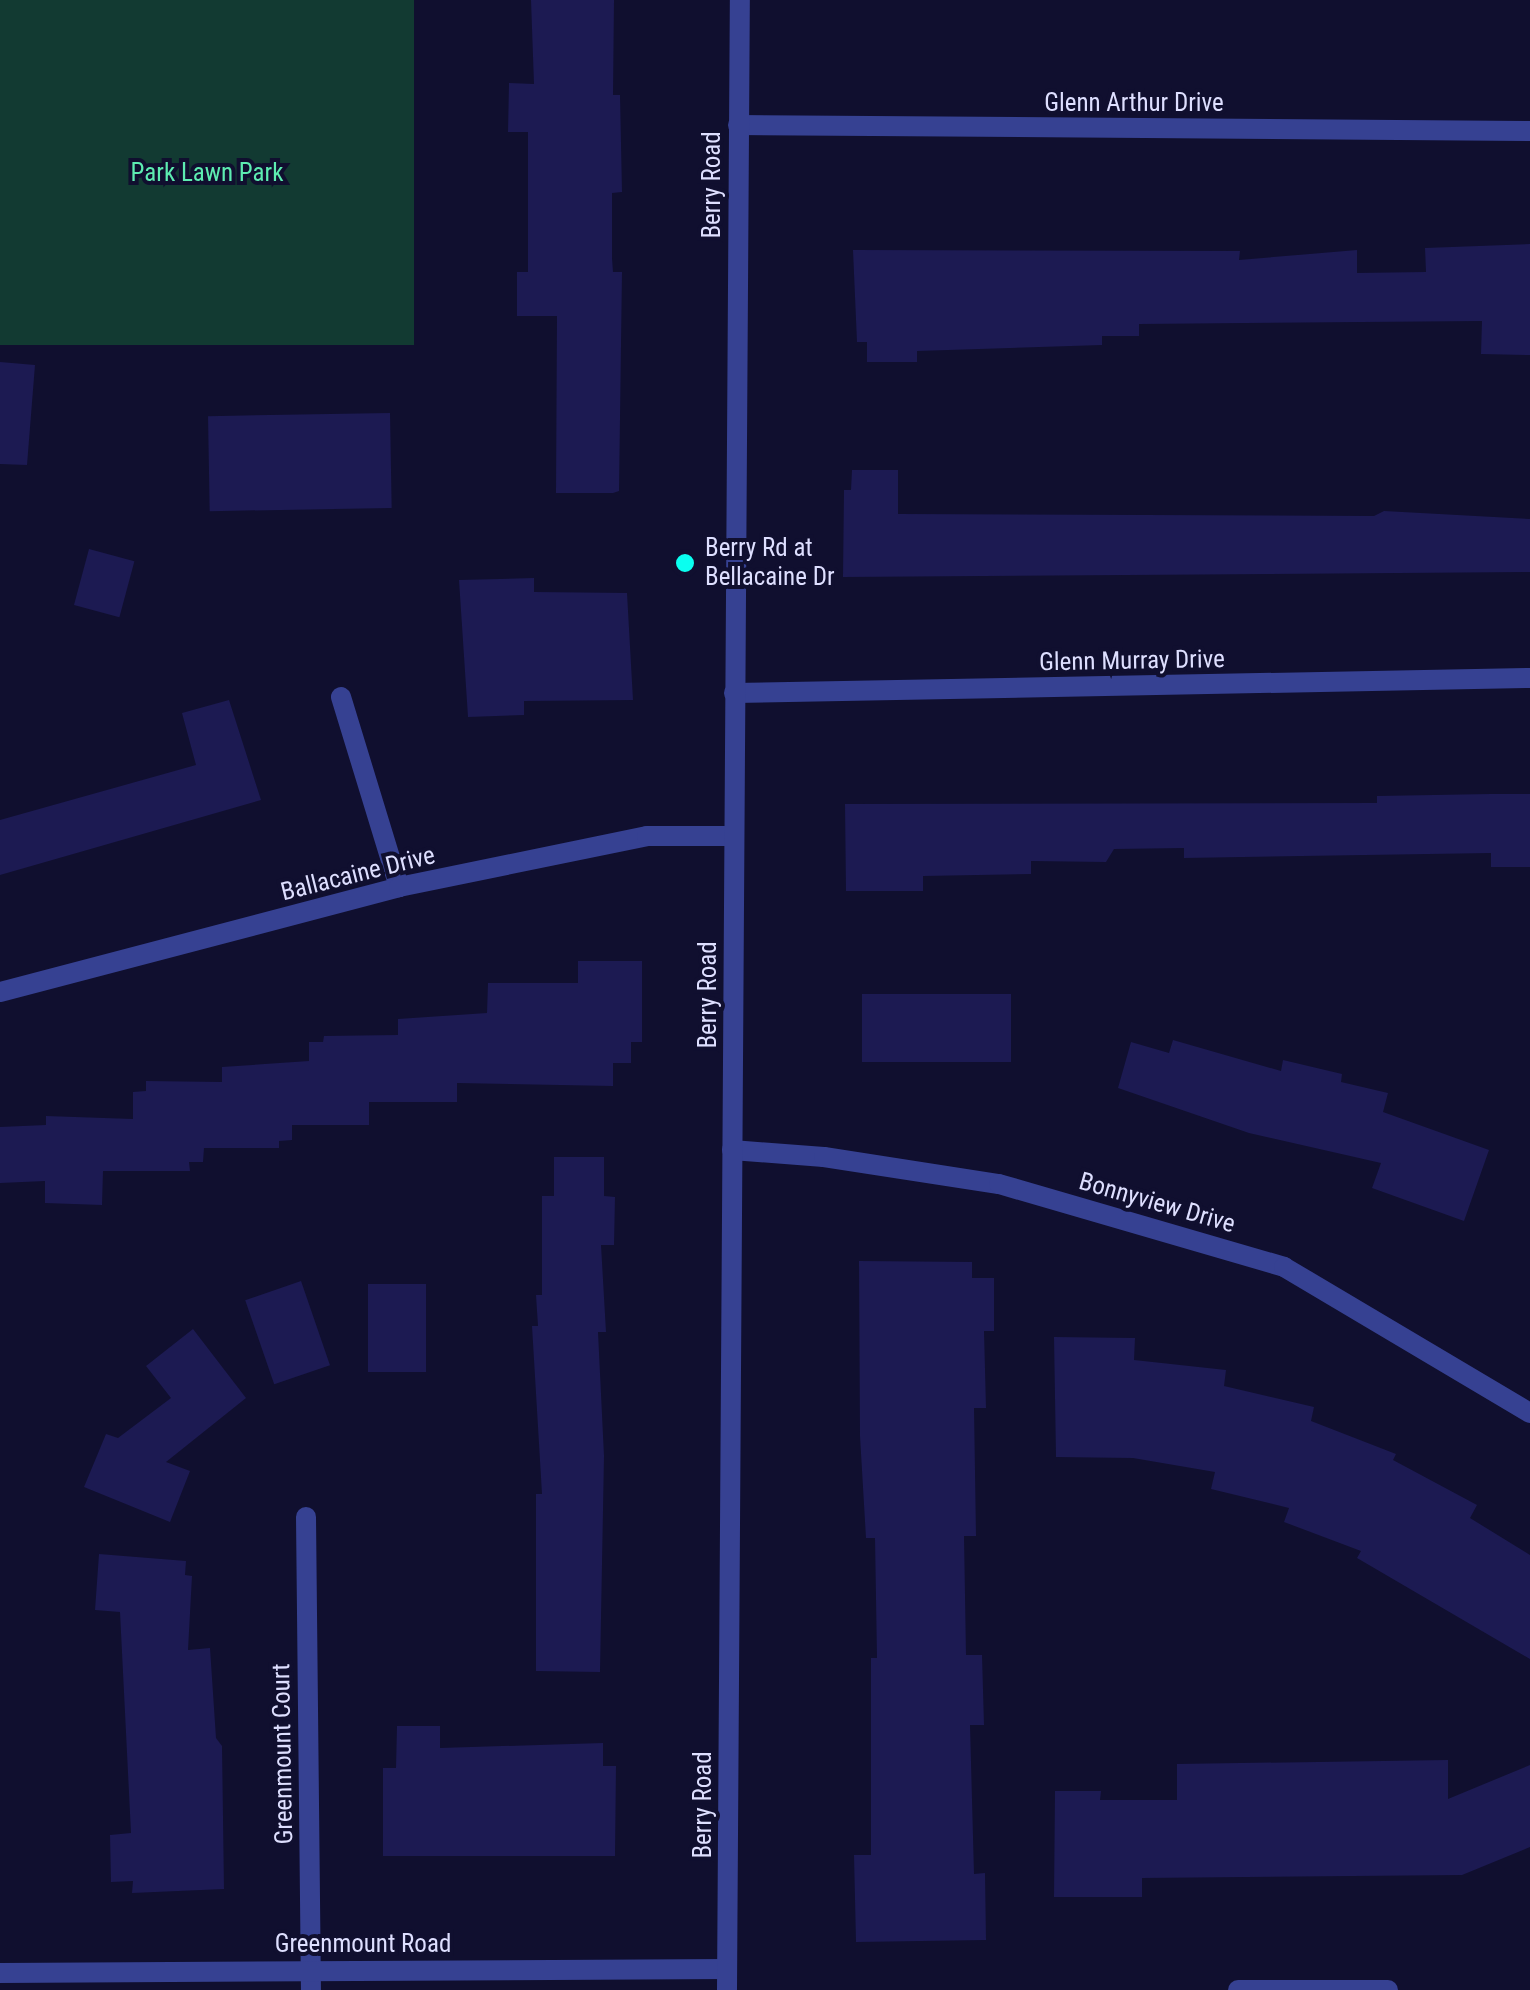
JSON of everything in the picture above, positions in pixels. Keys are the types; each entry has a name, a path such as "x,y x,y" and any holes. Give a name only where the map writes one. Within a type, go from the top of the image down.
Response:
{"street":[{"name":"Berry Road","path":"727,1980 740,0"},
{"name":"Glenn Arthur Drive","path":"738,125 1530,131"},
{"name":"Glenn Murray Drive","path":"734,692 1530,678"},
{"path":"341,696 399,887"},
{"name":"Ballacaine Drive","path":"0,992 399,887 647,836 733,836"},
{"name":"Bonnyview Drive","path":"732,1150 824,1157 999,1184 1284,1267 1530,1413"},
{"name":"Greenmount Court","path":"306,1516 310,1980"},
{"name":"Greenmount Road","path":"0,1973 310,1980 727,1980"},
{"path":"1238,1990 1388,1990"}],"green space":[{"name":"Park Lawn Park","path":"0,0 414,0 414,345 0,345"}],"building":[{"path":"531,0 614,0 613,95 620,95 622,192 612,193 612,258 613,272 622,272 619,491 613,493 556,493 557,316 517,316 517,272 528,272 528,132 508,132 509,83 534,84"},
{"path":"1530,244 1530,355 1481,354 1482,321 1139,324 1139,336 1102,336 1102,345 917,351 917,362 867,362 867,342 857,342 853,250 1240,251 1239,260 1357,250 1357,273 1426,272 1425,248"},
{"path":"0,362 35,365 27,465 0,464"},
{"path":"390,413 392,508 210,511 208,416"},
{"path":"852,470 898,470 898,514 1374,516 1384,511 1530,519 1530,572 843,577 844,490 851,490"},
{"path":"89,549 134,561 119,617 74,605"},
{"path":"534,578 534,592 627,593 633,700 524,701 524,715 468,717 459,580"},
{"path":"229,700 261,800 0,875 0,820 196,765 182,713"},
{"path":"1530,794 1530,867 1491,867 1491,853 1184,858 1184,848 1114,849 1106,862 1031,861 1031,874 923,876 923,891 846,891 845,804 1377,803 1377,796"},
{"path":"578,961 642,961 642,1042 631,1042 631,1063 613,1063 613,1086 457,1083 457,1102 369,1102 369,1125 292,1125 292,1140 279,1141 279,1148 204,1148 203,1162 189,1162 190,1171 103,1171 102,1205 45,1203 45,1181 0,1183 0,1127 46,1125 46,1116 133,1119 133,1092 146,1091 146,1081 222,1082 222,1067 309,1061 309,1042 323,1042 324,1036 398,1035 398,1019 487,1013 488,983 578,983"},
{"path":"862,994 1011,994 1011,1062 862,1062"},
{"path":"1173,1040 1281,1071 1283,1060 1342,1074 1341,1082 1388,1093 1383,1112 1489,1150 1464,1221 1372,1188 1381,1163 1249,1133 1118,1088 1131,1042 1169,1053"},
{"path":"554,1157 604,1157 604,1196 615,1197 614,1245 601,1245 606,1332 598,1332 604,1456 600,1672 536,1671 536,1494 542,1494 532,1326 538,1326 536,1295 542,1295 542,1196 554,1196"},
{"path":"859,1261 972,1262 972,1278 994,1278 994,1331 984,1331 986,1408 974,1408 976,1536 964,1536 966,1655 982,1655 984,1725 970,1725 974,1874 985,1873 986,1940 856,1942 854,1855 871,1855 871,1658 877,1658 875,1538 866,1538 860,1436"},
{"path":"301,1281 330,1365 274,1384 245,1300"},
{"path":"368,1284 426,1284 426,1372 368,1372"},
{"path":"193,1329 246,1398 166,1462 190,1471 170,1522 84,1487 106,1434 118,1438 171,1398 146,1366"},
{"path":"1054,1337 1135,1338 1134,1360 1226,1370 1224,1386 1314,1407 1311,1421 1396,1454 1393,1460 1477,1505 1470,1518 1530,1555 1530,1659 1357,1558 1361,1551 1284,1522 1289,1508 1211,1489 1215,1472 1133,1458 1056,1457"},
{"path":"99,1554 186,1561 185,1575 192,1576 188,1650 210,1648 216,1738 222,1746 224,1889 132,1893 133,1881 111,1882 110,1835 131,1833 120,1612 95,1610"},
{"path":"397,1726 440,1726 440,1748 603,1743 603,1766 616,1766 615,1856 383,1856 383,1768 396,1768"},
{"path":"1448,1760 1448,1799 1530,1765 1530,1847 1462,1875 1142,1878 1142,1897 1054,1897 1055,1791 1101,1791 1100,1800 1177,1800 1177,1764"}],"place":[{"name":"Berry Rd at Bellacaine Dr","path":"685,563"}]}
